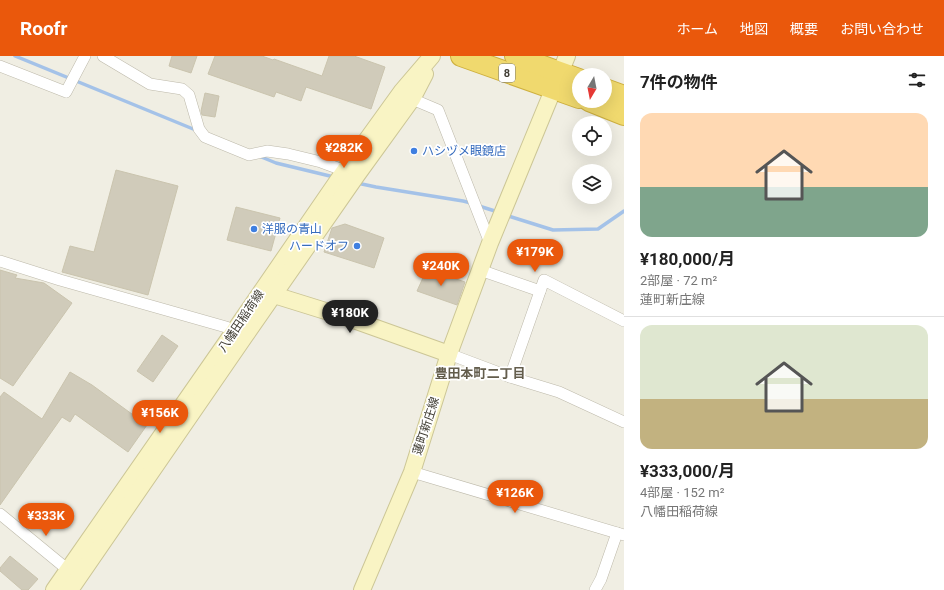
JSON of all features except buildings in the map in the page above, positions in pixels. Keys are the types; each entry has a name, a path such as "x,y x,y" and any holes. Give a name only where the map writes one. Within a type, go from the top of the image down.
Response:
{"highway":[{"name":"8","path":"461,56 560,73 572,89"},
{"name":"8","path":"515,56 572,77"},
{"path":"612,92 624,96"},
{"path":"606,108 624,115"}],"main road":[{"name":"八幡田稲荷線","path":"351,173 412,99 434,56"},
{"name":"八幡田稲荷線","path":"54,590 72,579 351,173 402,91 434,56"},
{"name":"蓮町新庄線","path":"362,590 412,472 449,354 490,243 560,73"},
{"path":"269,291 449,354"}],"street":[{"path":"0,66 66,92 85,56"},
{"path":"103,56 150,84 182,89 189,95 199,129 205,137 249,155 267,151 321,162 351,173"},
{"path":"412,99 438,110 490,243"},
{"path":"0,261 240,333"},
{"path":"480,270 540,291"},
{"path":"510,377 544,280 624,321"},
{"path":"449,354 510,377 558,392 624,422"},
{"path":"412,472 621,534 595,590"},
{"path":"0,514 72,579"}],"waterway":[{"path":"15,56 198,131"},
{"path":"259,156 276,163 334,177"},
{"path":"357,183 471,203"},
{"path":"479,206 498,212"},
{"path":"505,215 553,230 598,229 624,211"}],"place":[{"name":"ハシヅメ眼鏡店","path":"414,151"},
{"name":"洋服の青山","path":"254,229"},
{"name":"ハードオフ","path":"357,246"}],"district":[{"name":"豊田本町二丁目","path":"480,373"}]}
